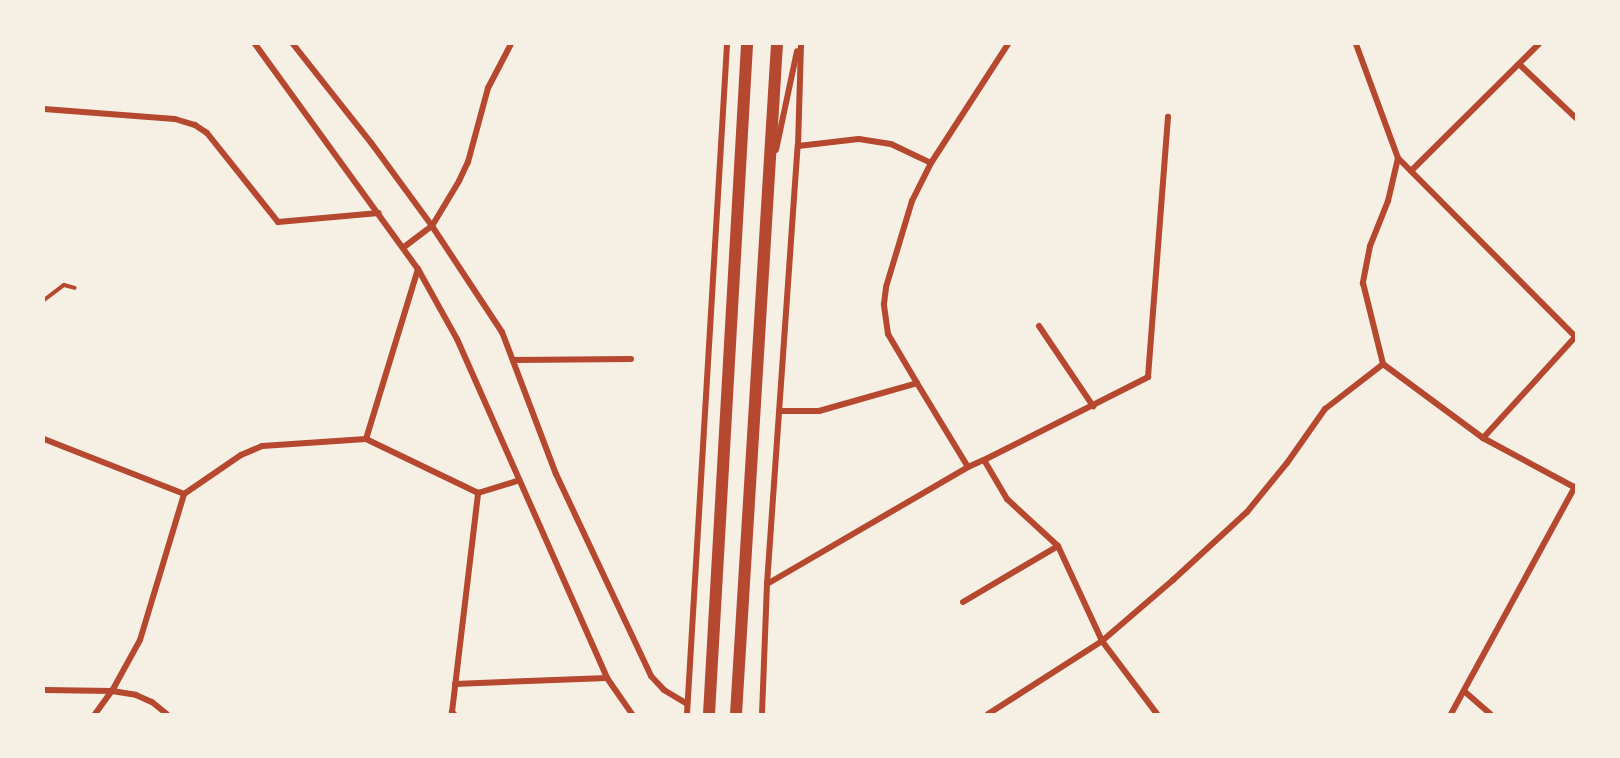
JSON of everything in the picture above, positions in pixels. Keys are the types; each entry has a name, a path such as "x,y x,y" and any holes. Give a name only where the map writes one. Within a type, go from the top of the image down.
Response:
{"highway":[{"path":"710,714 747,44"},
{"path":"736,714 777,44"}],"street":[{"path":"255,44 380,213 418,269 457,339 517,481 607,678 632,714"},
{"path":"293,44 372,144 432,226 502,332 556,474 651,676 664,690 687,704"},
{"path":"404,247 432,226 468,162 488,88 511,44"},
{"path":"687,714 727,44"},
{"path":"770,174 800,44"},
{"path":"762,714 767,584 798,146 800,44"},
{"path":"968,467 888,334 884,304 908,210 930,163 1008,44"},
{"path":"1356,44 1398,158 1576,336 1483,438"},
{"path":"1411,171 1539,44"},
{"path":"1519,64 1576,118"},
{"path":"44,109 175,119 195,125 207,133 278,222 380,213"},
{"path":"767,584 968,467 1148,377 1168,117"},
{"path":"798,146 859,139 891,144 930,163"},
{"path":"1398,158 1388,201 1370,246 1363,283 1383,364 1483,438 1576,487 1451,714"},
{"path":"366,439 418,269"},
{"path":"1039,326 1092,406"},
{"path":"513,360 631,359"},
{"path":"988,714 1102,641 1247,512 1287,463 1325,408 1383,364"},
{"path":"780,411 819,411 917,383"},
{"path":"44,438 184,494"},
{"path":"95,714 112,691 140,640 184,494 242,454 262,446 366,439 478,493 517,481"},
{"path":"984,460 1007,499 1058,546 1102,641 1157,714"},
{"path":"452,714 478,493"},
{"path":"963,602 1058,546"},
{"path":"455,684 607,678"},
{"path":"44,690 112,691 135,695 152,702 167,714"},
{"path":"1464,692 1490,714"}],"lane":[{"path":"44,300 64,285 75,288"}]}
